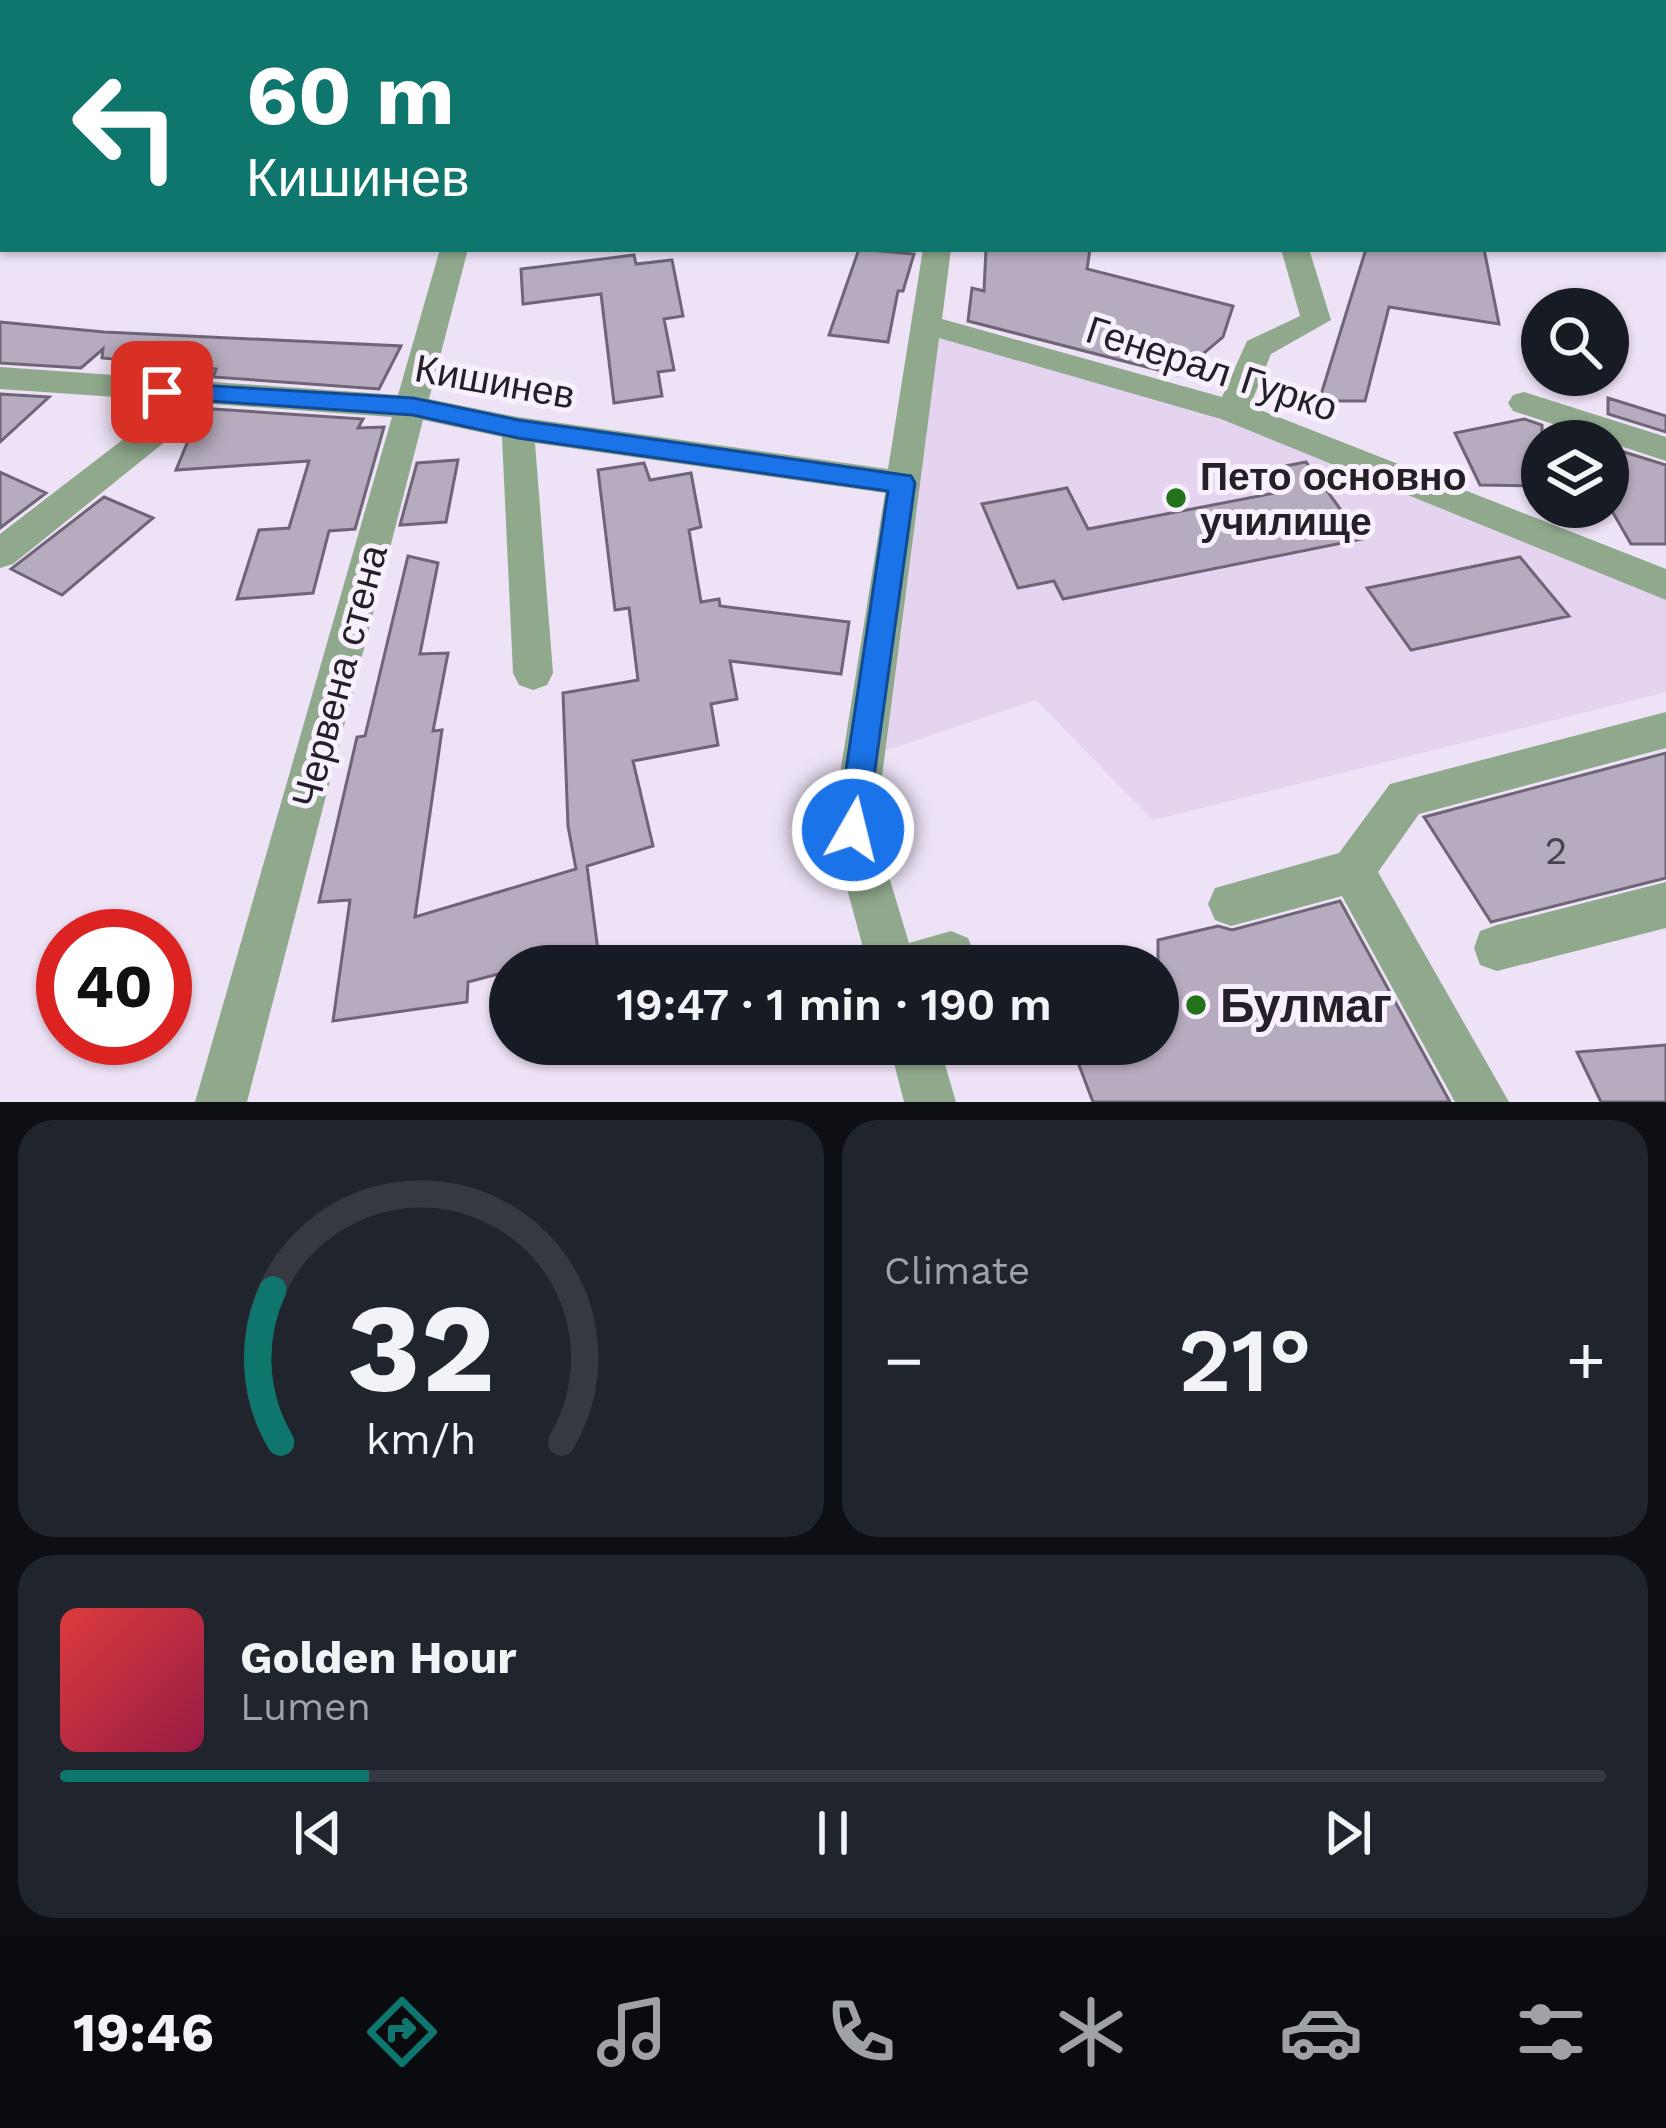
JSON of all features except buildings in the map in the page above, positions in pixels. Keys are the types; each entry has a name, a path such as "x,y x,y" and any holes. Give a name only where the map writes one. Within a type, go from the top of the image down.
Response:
{"street":[{"name":"Червена стена","path":"221,1102 453,252"},
{"path":"886,945 853,830 937,252"},
{"path":"1232,412 1258,348 1316,320 1296,252"},
{"name":"Генерал Гурко","path":"929,325 1232,412 1666,585"},
{"name":"Кишинев","path":"0,378 413,406 518,429 902,483"},
{"path":"0,554 202,395"},
{"path":"1524,403 1666,449"},
{"path":"518,429 533,674"},
{"path":"1231,904 1353,871 1405,798 1666,730"},
{"path":"1353,871 1483,1102"},
{"path":"1497,948 1666,905"},
{"path":"920,1065 930,1102"}],"shaded area":[{"name":"Пето основно училище","path":"929,325 1232,411 1666,585 1666,692 1153,820 1036,700 864,758"}],"place":[{"name":"Пето основно училище","path":"1176,498"},
{"name":"Булмаг","path":"1196,1005"}],"route":[{"path":"162,392 413,406 518,429 902,483 853,830"}]}
